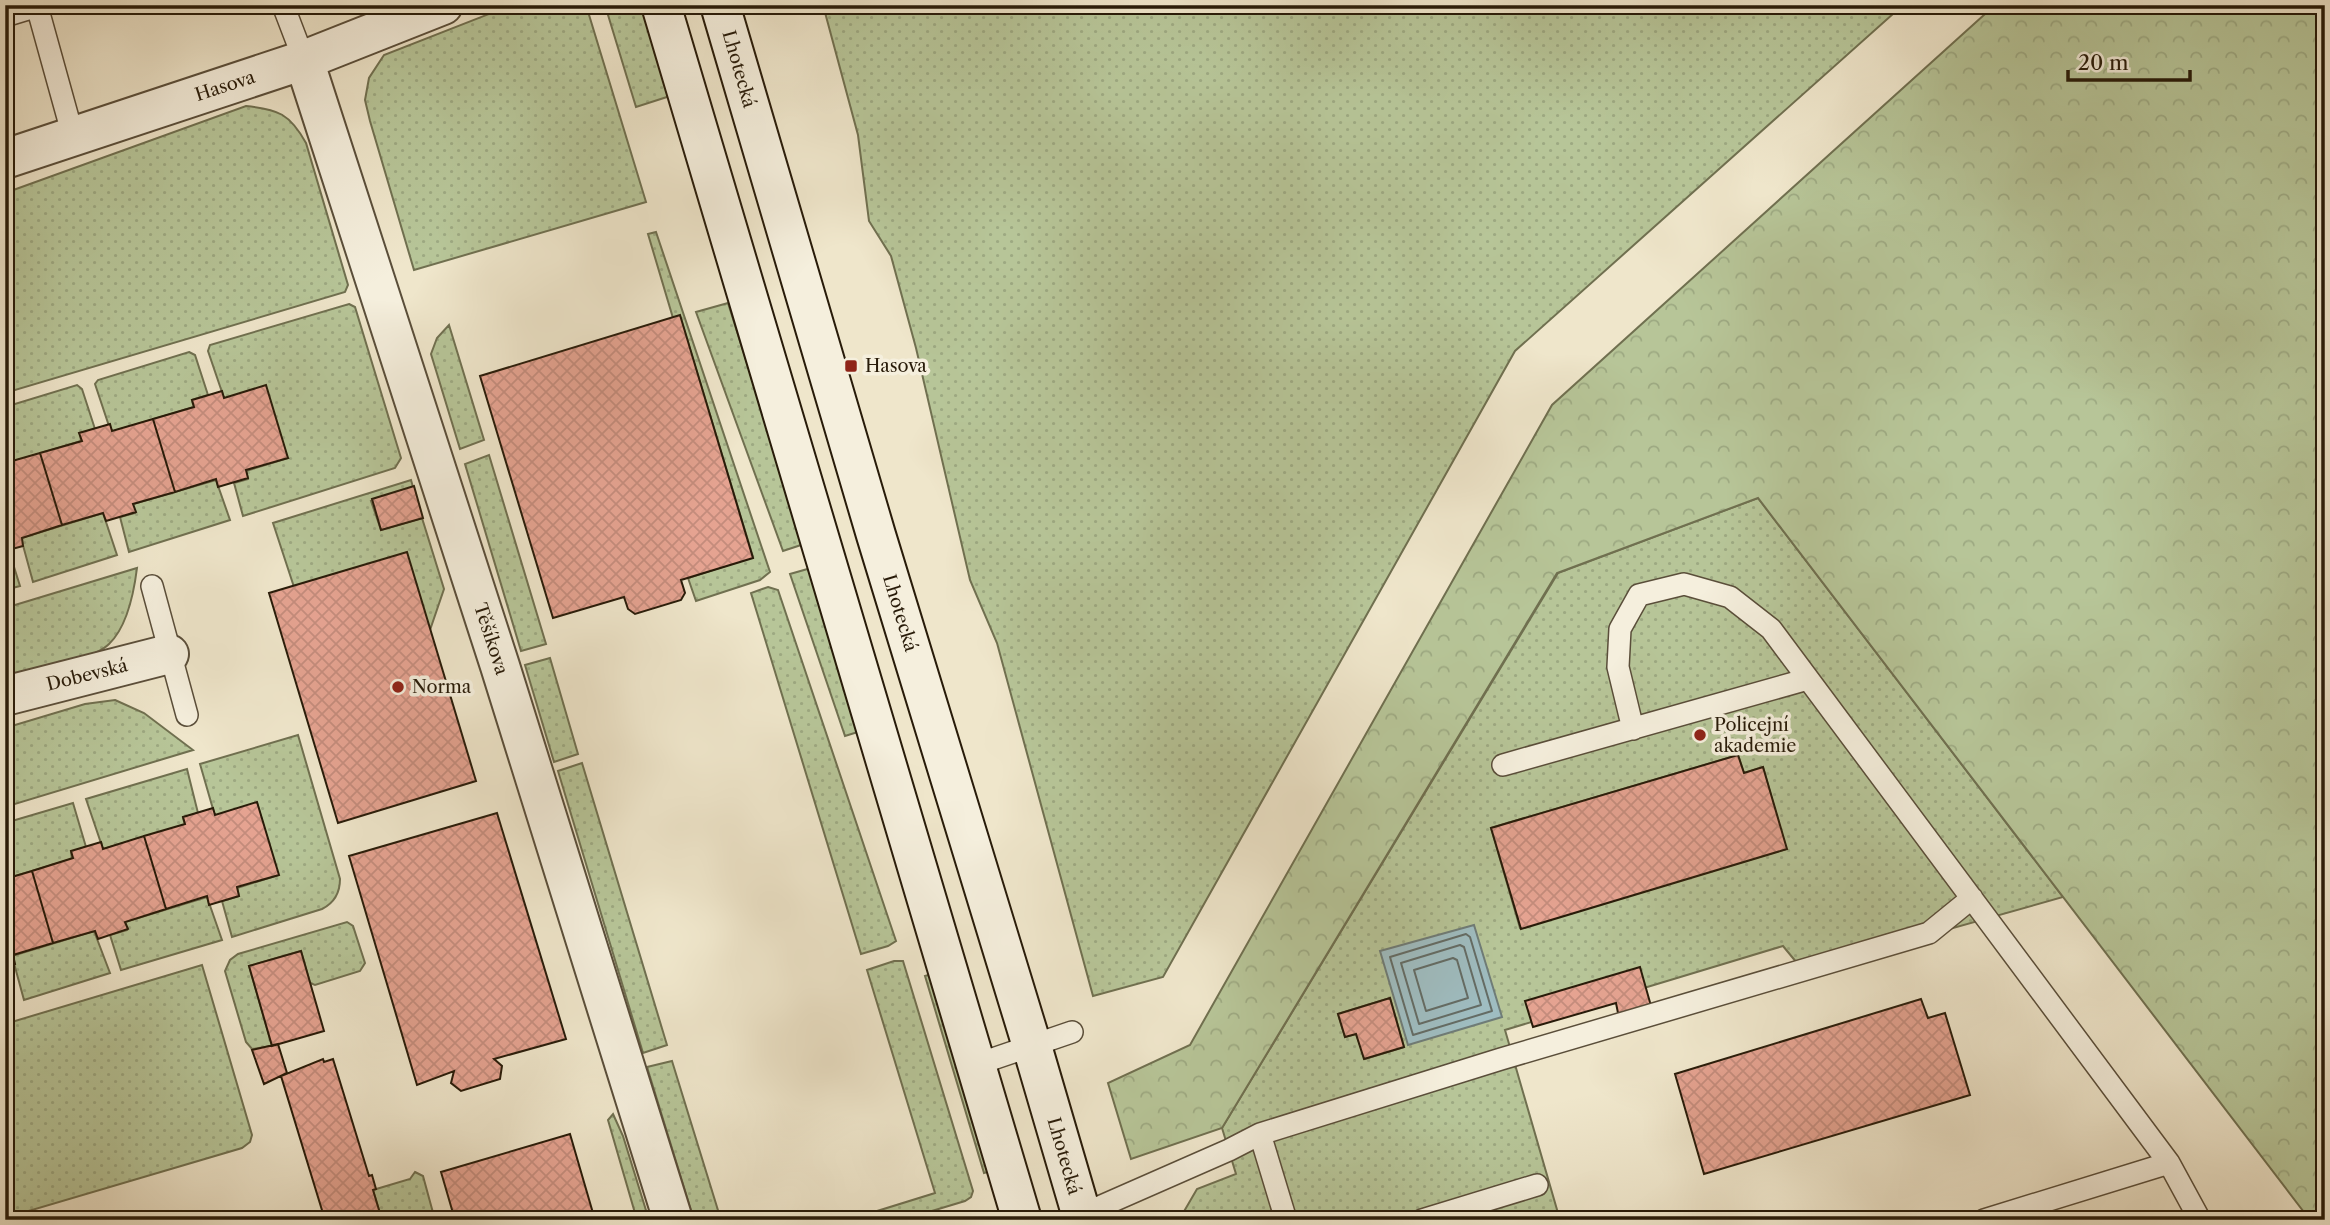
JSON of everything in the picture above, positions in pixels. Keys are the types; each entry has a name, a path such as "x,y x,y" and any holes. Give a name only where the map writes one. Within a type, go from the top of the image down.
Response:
{"street":[{"name":"Hasova","path":"5,159 304,60 443,5"},
{"path":"661,5 1022,1220"},
{"name":"Lhotecká","path":"720,5 876,535 1032,1046 1078,1218"},
{"name":"Těšíkova","path":"304,60 500,666 673,1220"},
{"name":"Dobevská","path":"5,696 169,654"}],"lane":[{"path":"283,5 304,60"},
{"path":"5,16 39,6 72,136"},
{"path":"1633,729 1618,667 1620,629 1639,595 1684,584 1730,597 1771,629 2169,1163 2200,1220"},
{"path":"152,586 187,715"},
{"path":"1503,765 1808,679"},
{"path":"1078,1218 1260,1134 1501,1059 1929,933 1972,898"},
{"path":"975,1065 1072,1032"},
{"path":"1260,1134 1286,1220"},
{"path":"1984,1220 2169,1163"},
{"path":"1422,1220 1537,1185"}],"green space":[{"path":"512,5 586,5 646,202 414,270 365,100 369,78 384,55"},
{"path":"605,5 642,5 670,96 636,107"},
{"path":"823,5 1903,5 1515,351 1163,977 1093,996 997,643 970,580 916,348 891,256 869,221 858,135"},
{"path":"1995,5 2325,5 2325,1220 2310,1220 1758,498 1557,573 1222,1128 1131,1159 1108,1083 1190,1045 1552,405"},
{"path":"246,106 275,111 282,115 294,125 306,143 348,285 345,292 5,393 5,193"},
{"path":"656,232 770,572 760,580 696,601 688,578 753,557 680,316 673,318 648,234"},
{"path":"728,303 804,544 783,551 696,312"},
{"path":"349,304 355,307 401,458 395,468 243,516 234,483 248,479 246,471 288,458 224,398 208,351 210,345"},
{"path":"449,325 484,440 460,449 431,354 437,338"},
{"path":"189,352 195,355 208,395 192,400 194,407 111,432 95,384 98,380"},
{"path":"77,385 82,389 95,429 80,434 81,441 5,464 5,407"},
{"path":"489,455 546,644 521,651 465,464"},
{"path":"216,480 230,520 129,552 120,517 135,513 133,504"},
{"path":"411,480 413,487 371,501 381,530 422,518 444,589 430,630 294,587 273,523"},
{"path":"1758,498 2063,897 1818,966 1797,963 1783,946 1505,1030 1560,1220 1179,1220 1197,1189 1236,1174 1222,1128 1558,573","holes":["1738,755 1744,773 1763,767 1786,849 1520,928 1491,828","1390,998 1404,1047 1365,1059 1356,1034 1345,1037 1338,1014"]},
{"path":"103,513 117,555 33,582 21,538"},
{"path":"9,551 20,586 5,590 5,552"},
{"path":"137,568 132,598 125,618 116,637 109,644 89,656 5,678 5,608"},
{"path":"811,568 861,731 845,736 790,574"},
{"path":"768,587 778,590 896,941 861,954 751,593"},
{"path":"550,658 578,754 554,762 525,665"},
{"path":"115,700 144,713 193,750 5,807 5,728 85,704"},
{"path":"298,735 340,884 333,901 322,909 232,937 222,901 239,896 237,888 278,875 257,803 215,816 200,764"},
{"path":"582,763 667,1045 643,1053 558,771"},
{"path":"187,769 198,813 183,818 185,825 103,849 86,799"},
{"path":"73,803 86,847 71,852 72,859 5,879 5,823"},
{"path":"207,897 222,940 121,970 110,935 127,930 125,922"},
{"path":"347,922 353,926 365,963 360,971 315,985 310,983 301,951 249,966 272,1046 252,1049 246,1042 225,971 230,960 238,954"},
{"path":"94,931 110,973 24,1000 12,956"},
{"path":"894,961 903,961 973,1191 971,1197 965,1201 902,1220 865,1220 874,1212 935,1193 867,970"},
{"path":"202,965 252,1135 250,1142 242,1148 5,1218 5,1024"},
{"path":"932,974 991,1171 984,1173 925,976"},
{"path":"672,1061 721,1220 694,1220 647,1067"},
{"path":"613,1114 623,1136 649,1220 637,1220 608,1120"},
{"path":"415,1172 423,1176 435,1220 382,1220 373,1190 410,1179"}],"water":[{"path":"1474,925 1502,1017 1408,1045 1380,951"}],"building":[{"path":"680,315 753,558 681,580 685,593 681,600 635,614 628,609 624,597 553,618 480,376"},
{"path":"266,385 288,458 246,470 248,478 218,487 216,479 175,492 153,419 194,407 192,400 222,391 224,398"},
{"path":"153,419 175,492 133,504 136,512 106,521 103,513 62,525 40,453 82,441 79,433 110,424 112,431"},
{"path":"40,453 62,525 22,538 23,546 5,551 5,463"},
{"path":"414,486 423,518 381,530 372,499"},
{"path":"407,552 476,781 338,823 269,593"},
{"path":"1738,755 1744,773 1763,767 1787,849 1521,929 1491,828"},
{"path":"257,802 279,875 237,887 239,896 209,905 207,896 166,909 144,836 185,824 183,817 213,808 215,815"},
{"path":"497,813 566,1039 494,1059 502,1066 500,1079 461,1091 451,1083 454,1071 417,1085 349,856"},
{"path":"144,836 166,909 125,922 128,929 98,939 95,931 53,943 32,871 73,858 71,851 101,842 103,849"},
{"path":"32,871 53,943 13,955 15,964 5,967 5,879"},
{"path":"301,951 324,1031 272,1046 249,966"},
{"path":"1640,967 1653,1013 1620,1023 1616,1003 1533,1027 1525,1001"},
{"path":"1390,998 1404,1047 1364,1059 1356,1034 1345,1037 1338,1014"},
{"path":"1921,999 1928,1018 1945,1013 1970,1095 1704,1174 1675,1074"},
{"path":"278,1044 287,1073 264,1084 252,1050"},
{"path":"323,1059 324,1062 333,1059 369,1176 372,1175 376,1189 373,1190 382,1220 325,1220 281,1076"},
{"path":"570,1134 595,1220 455,1220 441,1172"}],"place":[{"name":"Hasova","path":"851,366"},
{"name":"Norma","path":"398,687"},
{"name":"Policejní akademie","path":"1700,735"}]}
